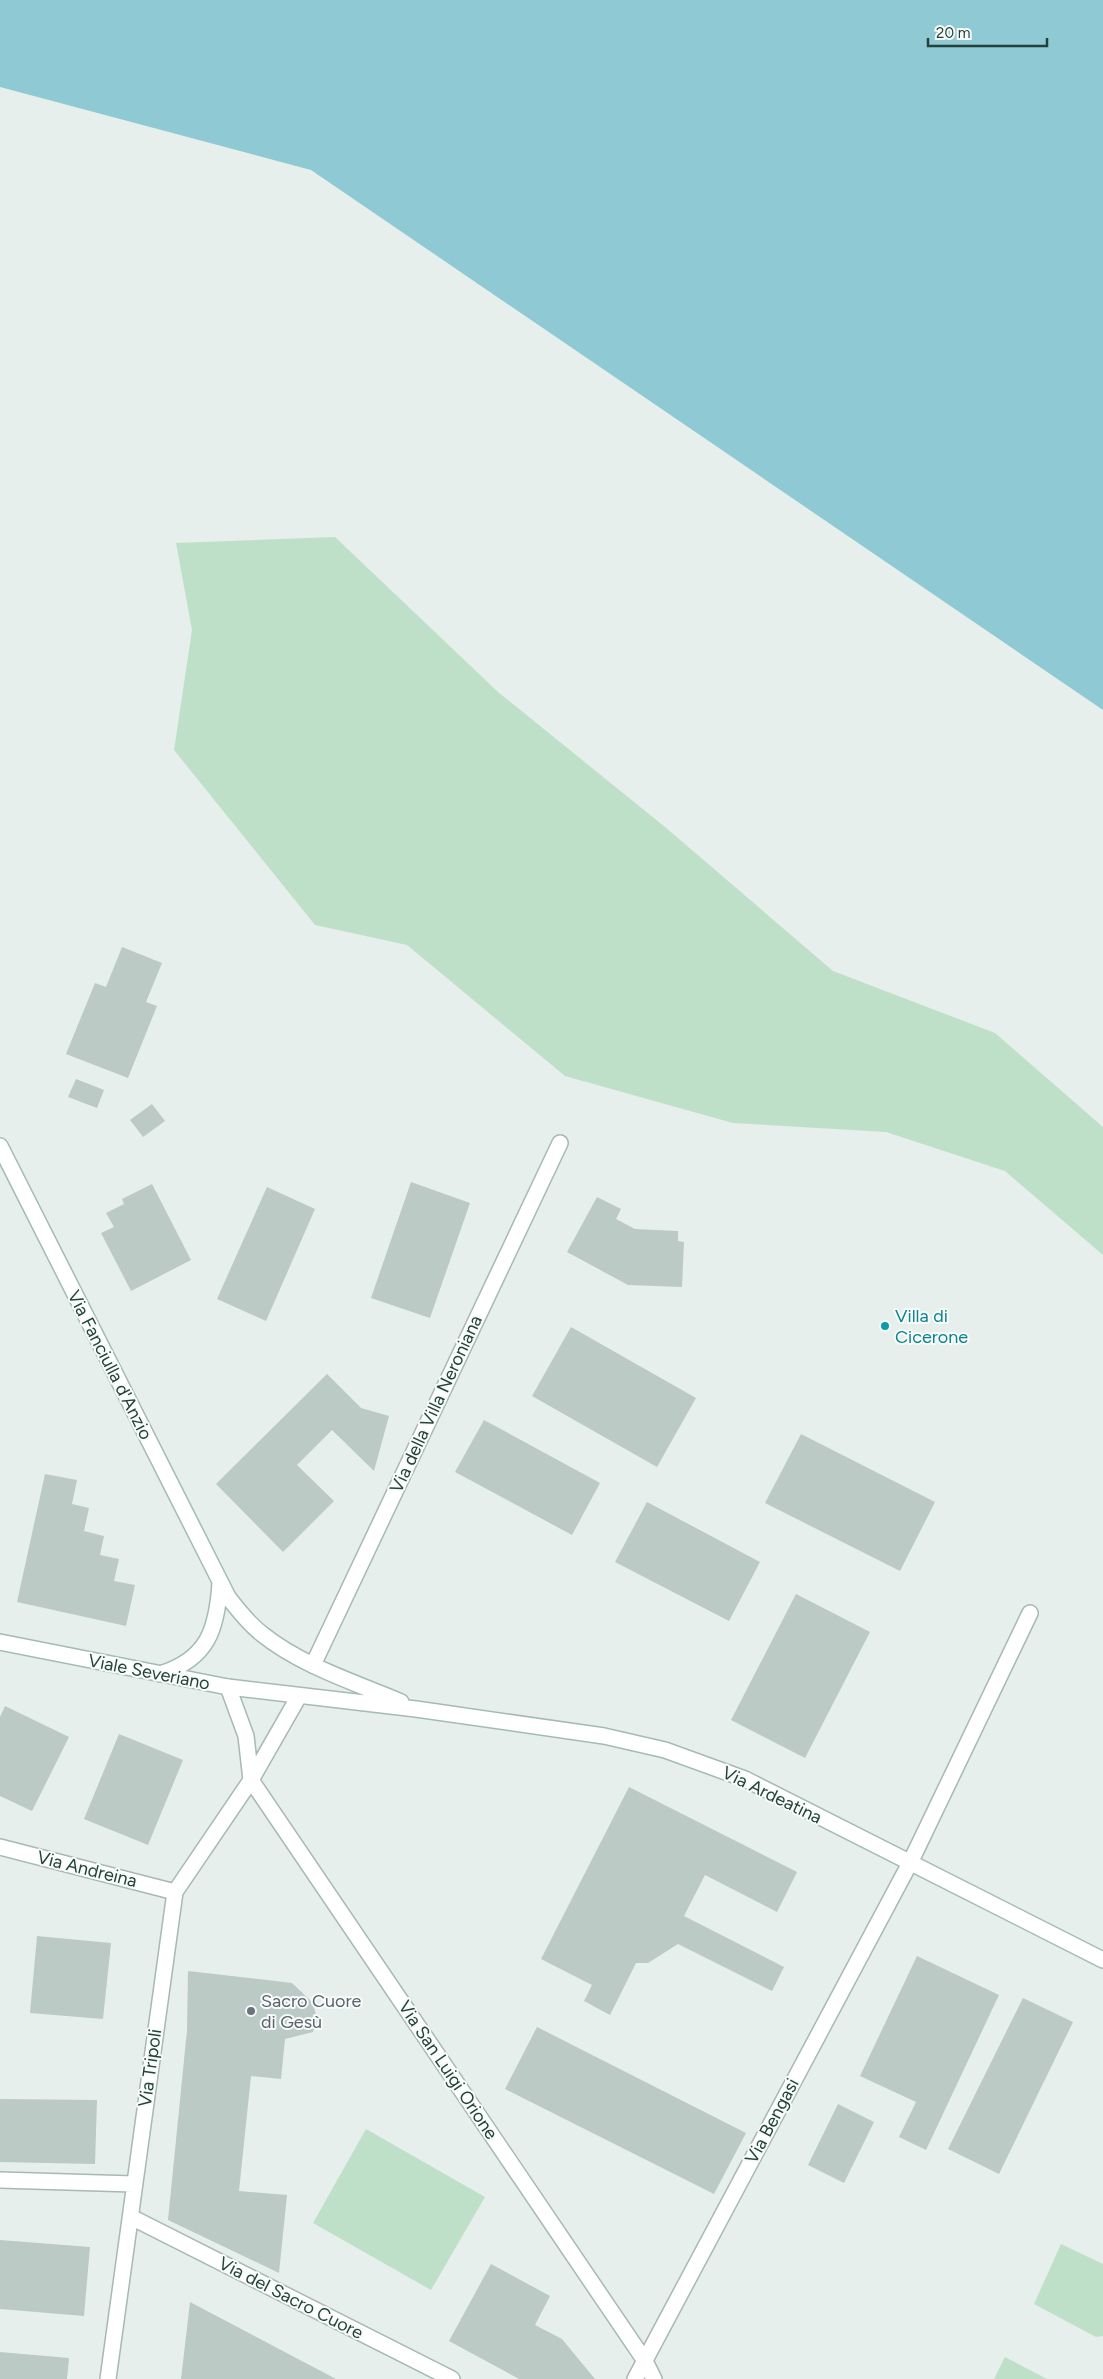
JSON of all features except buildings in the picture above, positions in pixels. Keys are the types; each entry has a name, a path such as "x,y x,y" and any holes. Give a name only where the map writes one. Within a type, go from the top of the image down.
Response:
{"street":[{"name":"Via della Villa Neroniana","path":"313,1665 560,1143"},
{"name":"Via Fanciulla d'Anzio","path":"0,1146 220,1583 238,1609 262,1634 313,1665"},
{"path":"159,1674 181,1666 206,1643 218,1610 220,1583"},
{"name":"Via Bengasi","path":"635,2379 910,1863 1030,1613"},
{"name":"Viale Severiano","path":"0,1642 228,1687 299,1696"},
{"name":"Via Ardeatina","path":"313,1665 416,1708"},
{"path":"228,1687 246,1736 251,1780"},
{"name":"Via Ardeatina","path":"299,1696 416,1708 604,1736 665,1750 745,1779 1103,1960"},
{"name":"Via Tripoli","path":"108,2379 175,1892 251,1780 299,1696"},
{"name":"Via San Luigi Orione","path":"251,1780 645,2361 654,2379"},
{"name":"Via Andreina","path":"0,1847 175,1892"},
{"path":"0,2180 134,2184"},
{"name":"Via del Sacro Cuore","path":"131,2217 452,2379"}],"green space":[{"path":"335,537 498,692 665,827 833,971 995,1033 1103,1127 1103,1255 1005,1171 886,1132 733,1123 565,1076 407,945 315,925 174,750 192,630 176,543"},
{"path":"366,2129 485,2197 431,2290 313,2223"},
{"path":"1061,2244 1103,2264 1103,2336 1096,2337 1034,2304"},
{"path":"1005,2357 1047,2379 994,2379"}],"water":[{"path":"0,0 1103,0 1103,710 311,170 0,87"}],"place":[{"name":"Villa di Cicerone","path":"885,1326"},
{"name":"Sacro Cuore di Gesù","path":"251,2011"}]}
